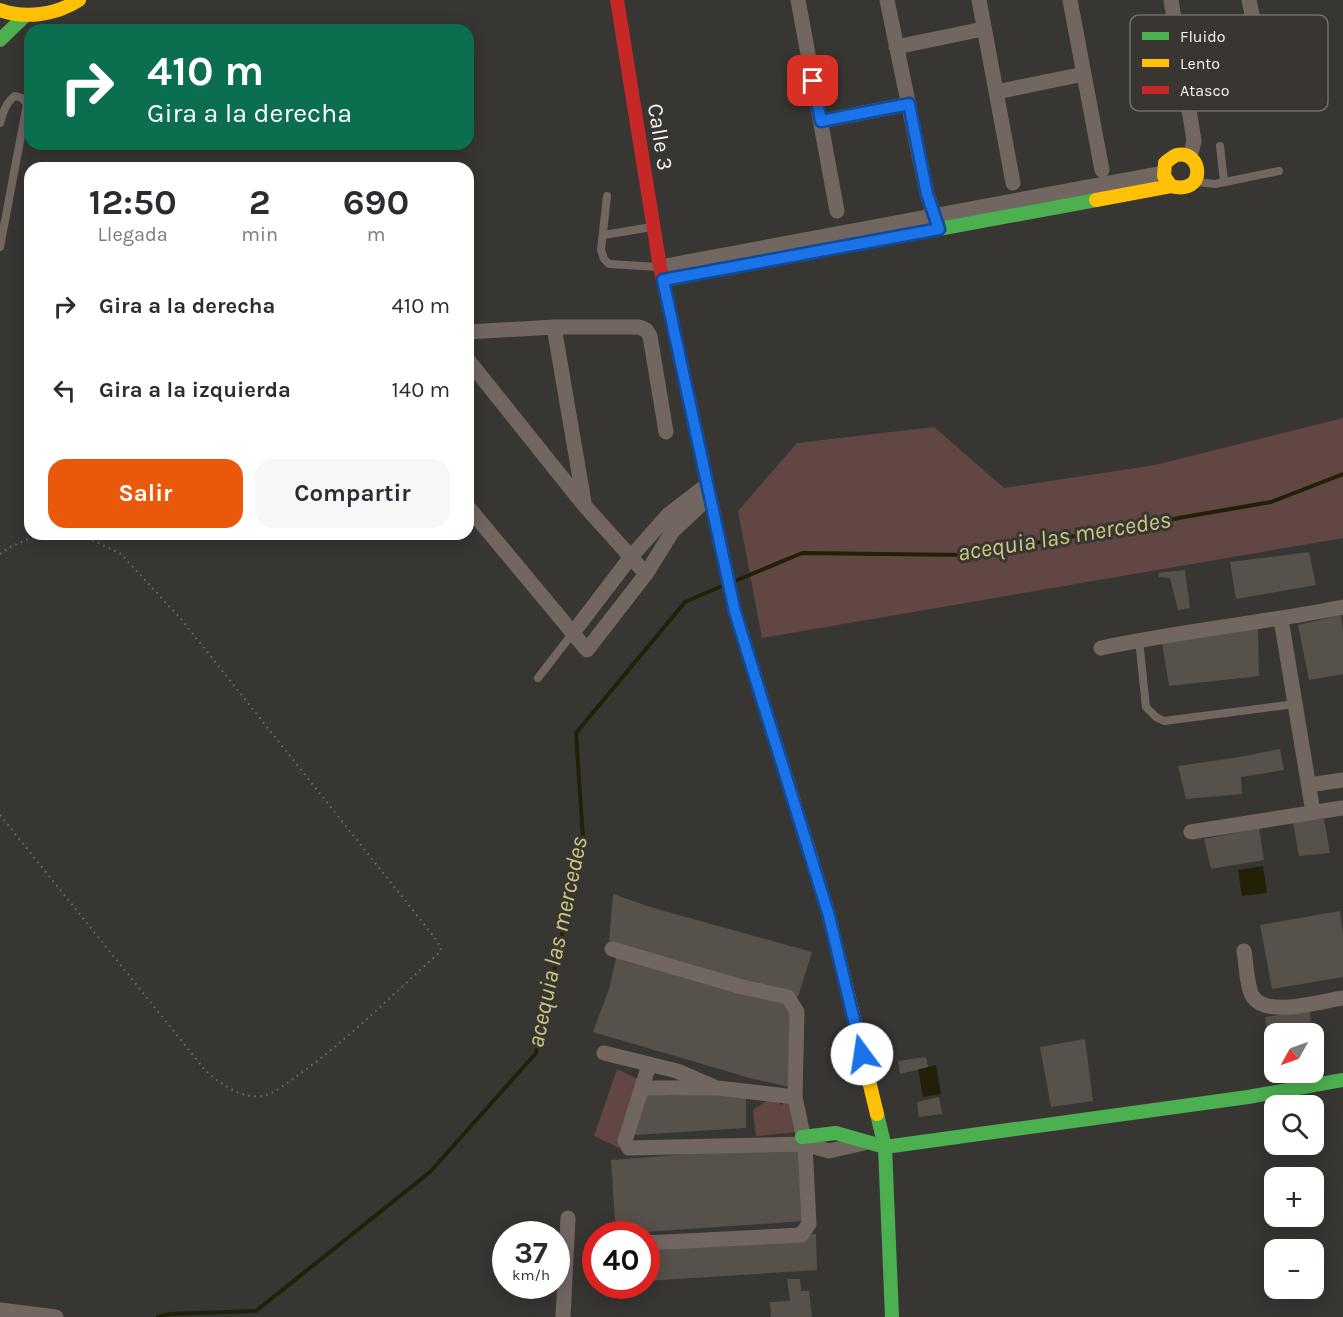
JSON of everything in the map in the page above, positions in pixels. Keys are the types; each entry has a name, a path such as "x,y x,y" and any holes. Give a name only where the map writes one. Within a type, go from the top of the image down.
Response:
{"main road":[{"path":"0,10 26,15 63,9 80,0"},
{"name":"Calle 3","path":"617,0 662,273 735,612 829,916 885,1147 892,1317"},
{"path":"0,40 26,15"},
{"path":"1186,155 1198,168 1195,182 1184,189 1167,179 1168,159 1186,155"},
{"path":"867,1142 885,1147 1248,1097 1343,1080"}],"street":[{"path":"798,0 837,211"},
{"path":"887,0 932,224"},
{"path":"979,0 1013,183"},
{"path":"1070,0 1102,170"},
{"path":"1171,0 1174,15"},
{"path":"1249,0 1252,15"},
{"path":"896,47 983,28"},
{"path":"996,92 1084,74"},
{"path":"821,121 909,104"},
{"path":"1186,155 1194,141 1190,111"},
{"path":"662,273 1167,179"},
{"path":"554,327 584,505"},
{"path":"474,332 554,327 639,327 646,330 650,336 666,432"},
{"path":"474,368 584,505 646,574"},
{"path":"572,634 630,558 668,515 708,491"},
{"path":"474,514 587,650 646,574 672,532 708,491"},
{"path":"1101,648 1343,607"},
{"path":"1281,619 1313,812"},
{"path":"1191,832 1313,812 1343,810 1340,780 1309,785"},
{"path":"612,949 742,987 788,997 797,1012 795,1097 803,1141 809,1224 801,1235 660,1242"},
{"path":"1244,951 1252,996 1262,1006 1275,1008 1343,998"},
{"path":"604,1053 676,1071 718,1088"},
{"path":"649,1065 626,1141 628,1148 803,1141 829,1151 867,1142"},
{"path":"643,1088 718,1088 795,1097"},
{"path":"563,1317 568,1218"},
{"path":"0,1310 56,1317"}],"lane":[{"path":"0,123 11,99 15,96 24,100"},
{"path":"0,247 24,120"},
{"path":"1220,146 1224,182"},
{"path":"1195,182 1215,184 1279,171"},
{"path":"607,196 601,250 604,259 609,264 662,273"},
{"path":"603,236 654,227"},
{"path":"538,678 572,634"},
{"path":"1139,640 1146,707 1164,721 1295,704"}],"path":[{"path":"0,554 26,540"},
{"path":"0,815 205,1070 220,1084 242,1092 258,1096 273,1093 322,1058 440,952 441,948 428,929 182,619 121,554 92,540"}],"shaded area":[{"path":"1343,418 1343,538 762,638 738,511 797,443 934,427 1004,488 1155,465"},
{"path":"1263,866 1267,893 1242,896 1238,870"},
{"path":"936,1065 941,1094 923,1097 918,1069"},
{"path":"617,1069 646,1083 619,1148 594,1136"},
{"path":"774,1096 781,1105 791,1099 798,1132 756,1136 753,1110"}],"building":[{"path":"1309,552 1316,585 1236,599 1230,562"},
{"path":"1185,570 1190,608 1178,610 1170,578 1159,577 1158,573"},
{"path":"1341,615 1343,674 1309,680 1298,625"},
{"path":"1258,629 1259,676 1169,686 1162,643"},
{"path":"1280,749 1284,770 1241,777 1242,794 1186,799 1178,766"},
{"path":"1324,819 1330,853 1299,856 1293,822"},
{"path":"1259,828 1264,860 1211,869 1204,839"},
{"path":"613,894 650,907 812,952 798,997 609,942"},
{"path":"1340,911 1343,936 1343,977 1272,989 1260,925"},
{"path":"617,954 791,1006 790,1087 750,1078 593,1032 609,989"},
{"path":"1310,1011 1311,1023 1266,1023 1265,1017"},
{"path":"1085,1039 1093,1101 1051,1107 1040,1047"},
{"path":"926,1057 928,1067 900,1074 898,1061"},
{"path":"746,1092 746,1128 634,1135 642,1093 670,1096"},
{"path":"939,1097 942,1114 919,1117 917,1102"},
{"path":"803,1148 805,1221 660,1231 660,1221 615,1221 611,1160"},
{"path":"816,1234 817,1270 660,1280 660,1243"},
{"path":"787,1279 800,1279 801,1291 809,1291 812,1317 771,1317 770,1302 790,1301"}],"waterway":[{"name":"acequia las mercedes","path":"735,581 802,553 965,555 1271,502 1343,474"},
{"name":"acequia las mercedes","path":"158,1317 170,1314 256,1311 430,1172 536,1053 583,839 576,733 685,602 722,586"}],"traffic: fast":[{"path":"0,40 26,15"},
{"path":"663,280 1096,200"},
{"path":"685,381 735,612 808,847"},
{"path":"802,1137 836,1133 885,1147 1248,1097 1343,1080"},
{"path":"877,1114 885,1147 892,1317"}],"traffic: slow":[{"path":"0,10 30,15 41,14 61,9 79,0"},
{"path":"1096,200 1171,186 1191,185 1196,179 1197,172 1192,159 1185,155 1177,155 1165,163 1164,176 1171,186"},
{"path":"808,847 829,916 877,1114"}],"traffic: jam":[{"path":"617,0 660,267 685,381"}],"route":[{"path":"813,81 821,121 909,104 927,194 939,229 663,280 735,612 829,916 862,1054"}]}
